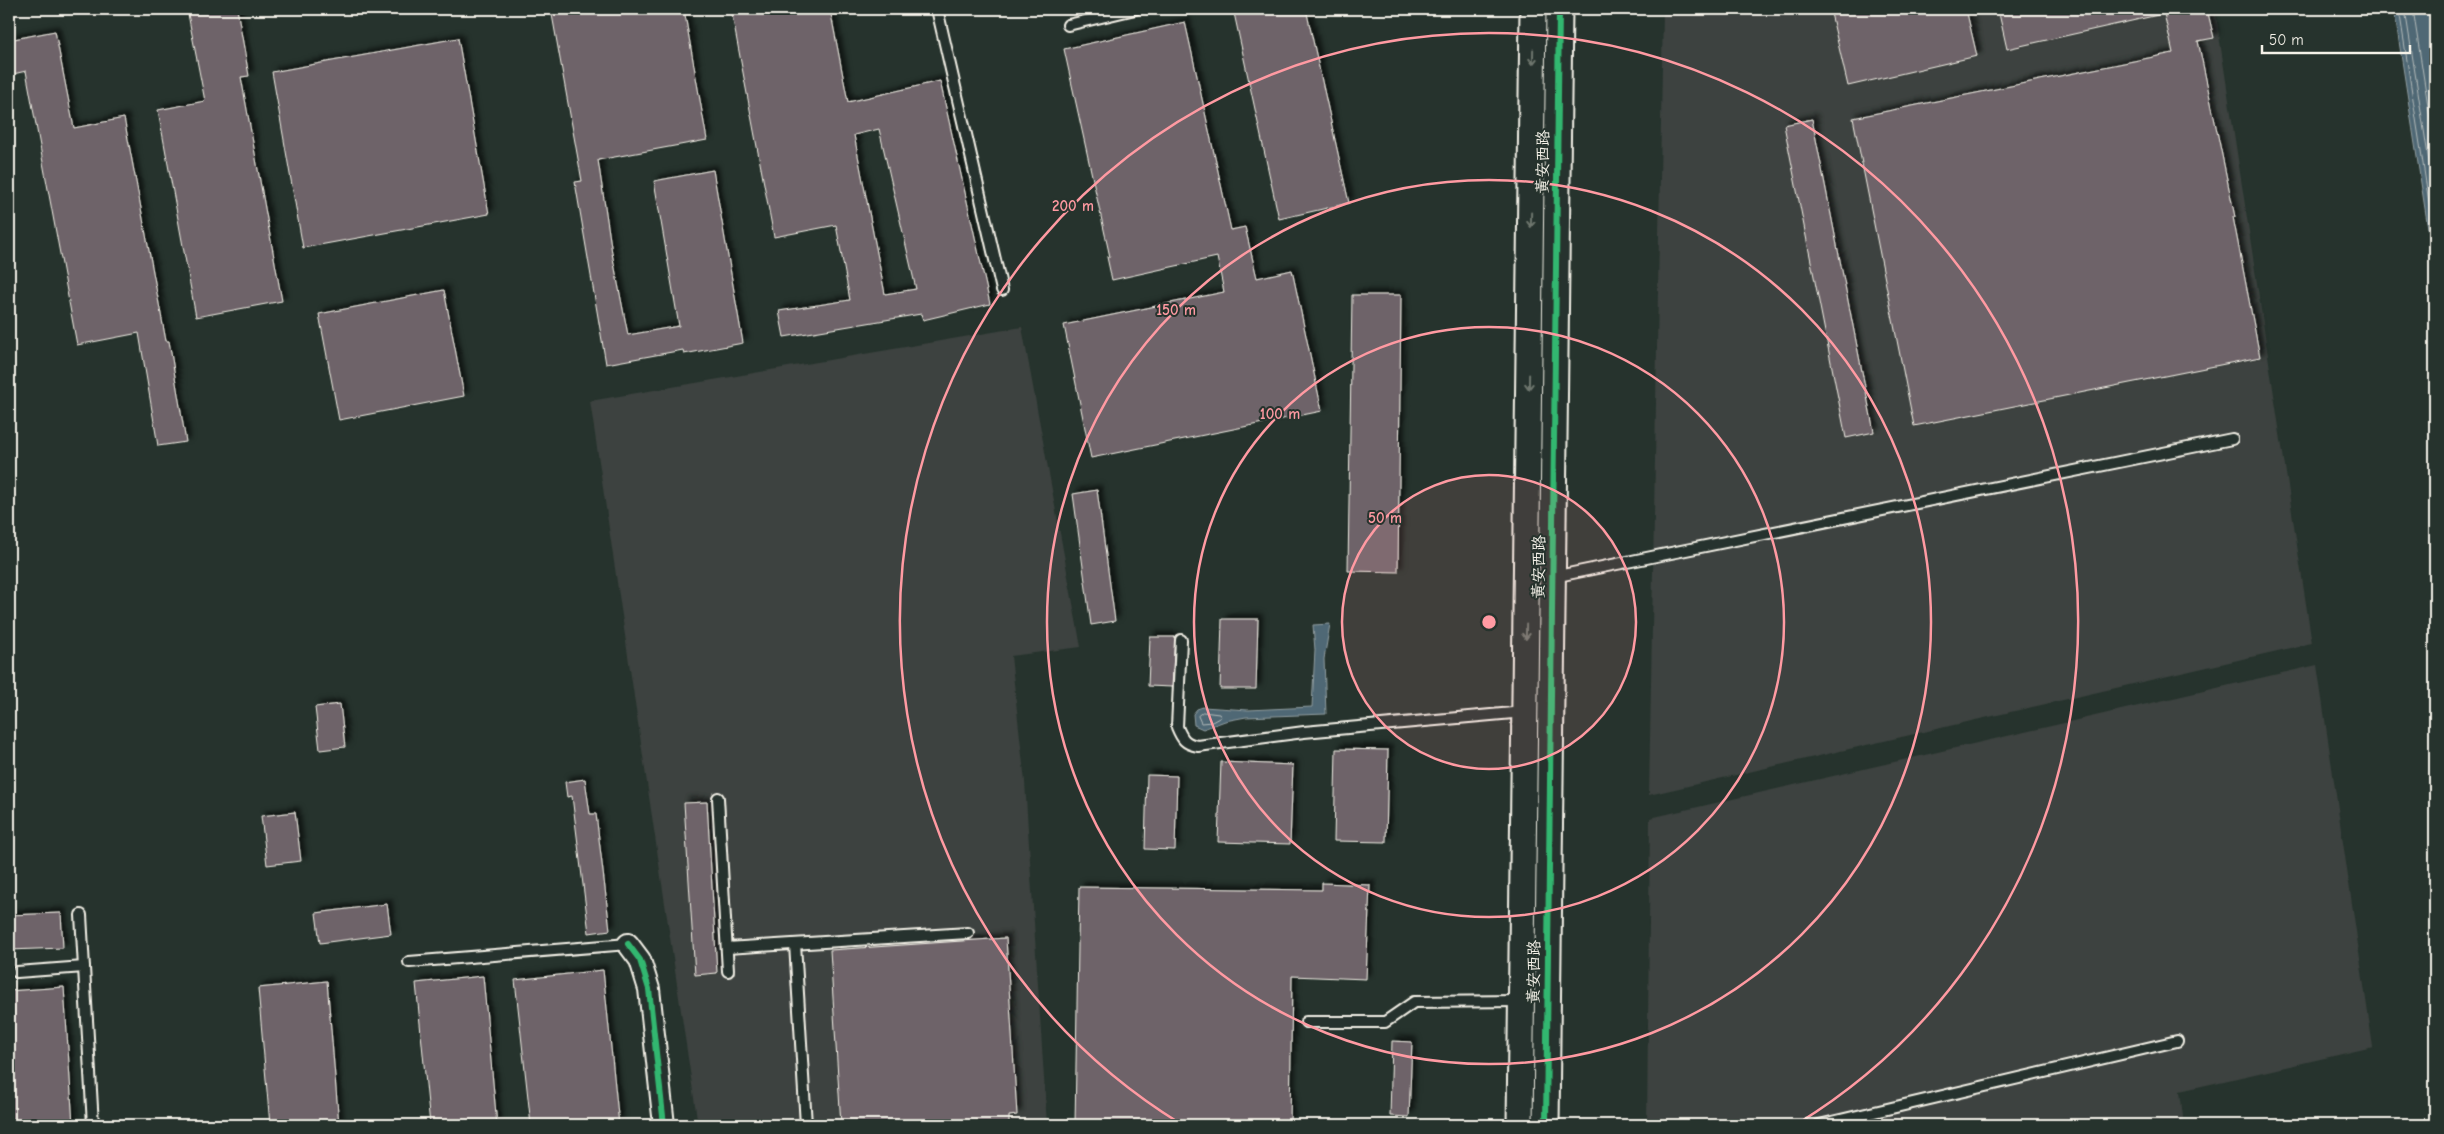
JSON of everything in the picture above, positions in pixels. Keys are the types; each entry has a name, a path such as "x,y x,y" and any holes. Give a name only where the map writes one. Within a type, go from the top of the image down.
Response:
{"street":[{"name":"黄安西路","path":"1520,1125 1533,9"},
{"name":"黄安西路","path":"1546,1125 1559,9"},
{"path":"628,944 640,960 649,989 664,1125"}],"lane":[{"path":"937,9 1002,290"},
{"path":"1068,25 1135,9"},
{"path":"1553,577 2232,439"},
{"path":"1181,640 1177,727 1182,739 1189,745 1198,746 1304,732 1525,712"},
{"path":"718,798 728,971"},
{"path":"81,915 93,1125"},
{"path":"727,948 968,933"},
{"path":"410,962 628,944"},
{"path":"795,944 806,1125"},
{"path":"17,972 84,967"},
{"path":"1306,1022 1385,1022 1414,1002 1521,1001"},
{"path":"1818,1125 2177,1041"}],"shaded area":[{"path":"1663,9 2215,9 2312,643 1649,795"},
{"path":"1022,327 1081,647 1011,656 1025,782 1047,1125 698,1125 590,401"},
{"path":"2317,665 2373,1047 2180,1091 2184,1125 1647,1125 1650,818"}],"water":[{"path":"2394,9 2435,9 2435,273"},
{"path":"1330,624 1324,659 1326,714 1246,717 1225,721 1203,729 1194,725 1193,714 1197,709 1203,707 1248,710 1312,707 1315,650 1313,625"}],"building":[{"path":"187,9 237,9 249,76 241,77 282,301 196,317 158,110 205,101"},
{"path":"551,9 684,9 707,140 598,160 612,253 628,335 679,326 654,181 713,170 743,343 684,354 683,350 606,364 575,182 582,181"},
{"path":"731,9 830,9 848,102 940,81 990,304 923,320 921,314 784,337 779,311 850,300 836,225 774,237","holes":["879,129 916,289 885,294 854,135"]},
{"path":"1251,9 1306,9 1349,203 1279,219 1234,13"},
{"path":"1830,9 1966,9 1977,56 1848,86"},
{"path":"1998,9 2158,9 2158,15 2007,49"},
{"path":"2163,9 2207,9 2214,38 2198,41 2235,217 2233,217 2260,357 1914,426 1853,118 2173,53"},
{"path":"1185,22 1231,230 1245,227 1257,278 1292,270 1322,411 1091,458 1064,325 1224,292 1217,257 1112,280 1107,257 1110,257 1064,49"},
{"path":"55,31 74,128 124,118 166,341 169,341 186,442 158,446 139,333 77,345 26,71 9,75 9,40"},
{"path":"458,38 489,214 303,248 272,72"},
{"path":"1812,119 1874,432 1846,438 1784,125"},
{"path":"444,290 464,396 339,420 319,314"},
{"path":"1352,295 1401,295 1398,572 1348,571"},
{"path":"1097,490 1115,621 1091,625 1073,494"},
{"path":"1222,619 1258,619 1256,689 1220,689"},
{"path":"1150,637 1175,637 1172,687 1148,686"},
{"path":"340,704 345,747 320,750 315,707"},
{"path":"1336,749 1388,750 1386,842 1334,841"},
{"path":"1221,762 1293,765 1290,844 1218,842"},
{"path":"1147,775 1177,776 1175,850 1145,849"},
{"path":"585,779 590,814 596,814 610,930 589,933 572,796 567,797 565,782"},
{"path":"707,802 717,973 695,975 684,803"},
{"path":"295,812 301,861 267,865 261,816"},
{"path":"1322,883 1370,885 1366,979 1292,976 1290,1125 1075,1125 1079,887 1322,890"},
{"path":"387,904 391,934 320,943 316,913"},
{"path":"61,913 63,948 9,950 9,915"},
{"path":"1006,938 1017,1115 1009,1116 1009,1125 841,1125 830,950"},
{"path":"603,970 619,1125 531,1125 515,980"},
{"path":"483,976 497,1125 430,1125 416,983"},
{"path":"327,981 339,1125 270,1125 258,988"},
{"path":"64,987 73,1125 9,1125 9,991"},
{"path":"1392,1041 1412,1042 1409,1117 1390,1116"}],"cycle path":[{"path":"1546,1125 1559,9"},
{"path":"628,944 640,960 649,989 664,1125"}]}
